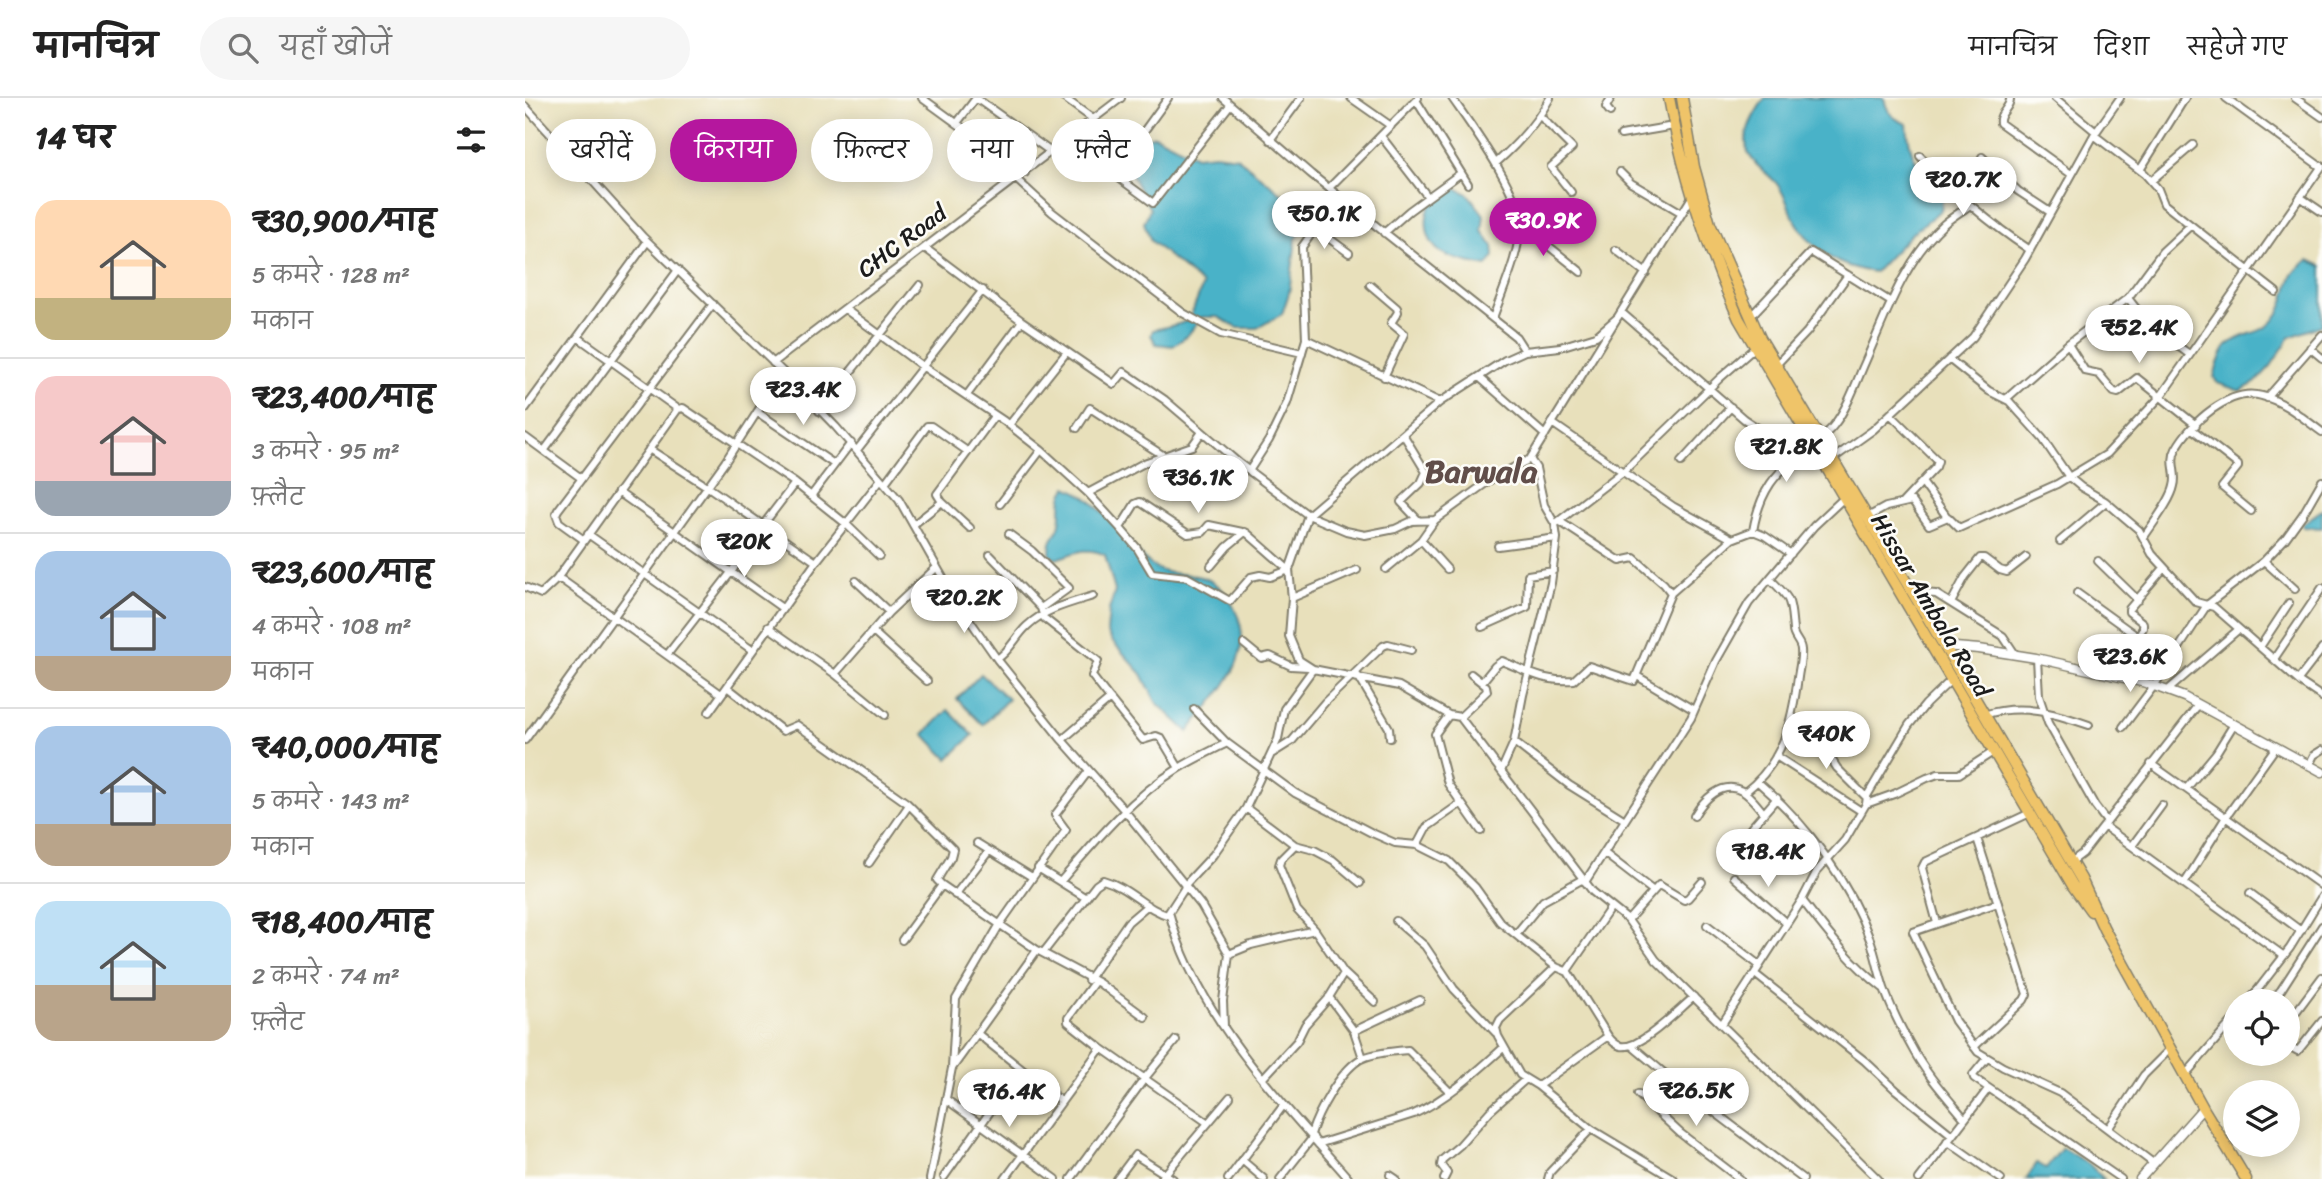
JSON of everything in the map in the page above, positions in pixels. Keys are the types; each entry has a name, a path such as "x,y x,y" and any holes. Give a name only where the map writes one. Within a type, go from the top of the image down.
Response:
{"main road":[{"name":"Hissar Ambala Road","path":"1669,98 1678,150 1713,261 1739,319 1776,365 1816,442"},
{"name":"Hissar Ambala Road","path":"1682,98 1685,125 1710,224 1750,317 1758,344 1862,520 1929,644 2073,886 2104,929"},
{"name":"Hissar Ambala Road","path":"1862,520 1915,597 2081,879 2104,929 2203,1108 2246,1179"}],"street":[{"path":"922,98 951,119"},
{"path":"960,119 976,98 1051,152"},
{"path":"1064,98 1092,119"},
{"name":"CHC Road","path":"1094,119 1121,98"},
{"path":"1153,119 1168,98"},
{"path":"1223,98 1338,196 1517,337 1525,351"},
{"path":"1270,140 1301,98"},
{"path":"1351,98 1391,126"},
{"path":"1360,105 1366,98"},
{"path":"1452,98 1496,163 1519,213 1519,237 1493,318"},
{"path":"1496,163 1516,146 1540,116 1550,98"},
{"path":"1610,112 1606,107 1611,98"},
{"path":"2010,98 2010,104 1999,117 2000,123 2071,174"},
{"path":"2055,98 2140,170 2151,181 2164,204 2276,292"},
{"path":"1829,463 1873,429 1973,337 1996,306 2095,133 2120,98"},
{"path":"2140,170 2185,98"},
{"path":"1922,482 1947,517 1959,528 2069,477 2107,454 2161,396 2322,167 2226,98"},
{"path":"2295,98 2322,117"},
{"path":"1329,188 1417,99 1468,184"},
{"path":"1124,182 1153,203 1230,104"},
{"path":"525,106 647,242 783,372 851,443 898,500 937,567 997,659 1201,905 1229,954 1223,1001 1224,1026"},
{"path":"1540,116 1572,148 1551,167 1571,192"},
{"path":"1622,135 1674,126"},
{"path":"1381,136 1428,197"},
{"path":"2151,181 2193,145"},
{"name":"CHC Road","path":"1037,163 1051,152"},
{"path":"1920,156 1952,190 2030,250"},
{"path":"1982,157 2018,191 2050,212"},
{"path":"1619,172 1631,183 1682,213"},
{"path":"1384,233 1461,173"},
{"name":"CHC Road","path":"773,363 1012,182"},
{"path":"1019,182 1052,212 1184,313 1221,334 1302,353"},
{"path":"1386,569 1404,557 1435,520 1490,480 1530,459 1700,188"},
{"path":"1249,471 1269,440 1287,403 1306,339 1302,247 1338,196"},
{"path":"2300,197 2322,212"},
{"path":"1753,531 1756,515 1767,489 1780,470 1834,425 1898,286 1944,224 1970,205"},
{"path":"1545,241 1563,216"},
{"path":"1520,223 1581,272"},
{"path":"2007,399 2068,344 2128,298 2162,253 2191,225"},
{"path":"1315,228 1349,253"},
{"path":"525,409 647,242"},
{"path":"925,248 1066,353 1114,384 1123,372 1165,400 1249,471 1308,515 1346,531 1365,535 1395,529 1418,520 1435,520"},
{"path":"1616,250 1646,273"},
{"path":"1750,317 1808,252 1813,252 1891,302"},
{"path":"544,451 677,271"},
{"path":"1776,365 1807,332 1848,275"},
{"path":"819,411 920,285"},
{"path":"1370,285 1397,308 1398,312 1391,323 1403,334 1384,377"},
{"path":"857,450 983,290"},
{"path":"2128,298 2149,325 2189,354"},
{"path":"713,304 647,388 556,514 559,522 643,574 752,650"},
{"path":"845,309 1041,450 1088,493 1120,528 1137,548 1152,573 1187,577 1229,601 1251,577 1270,577 1289,570"},
{"path":"1311,668 1296,656 1290,641 1292,598 1289,570 1308,515 1440,402 1505,360 1525,351 1560,347 1596,336 1619,314"},
{"path":"1619,314 1731,407 1798,456"},
{"path":"967,395 1022,321"},
{"path":"2267,398 2322,335"},
{"path":"579,338 678,409 688,410 795,483 845,523 879,556"},
{"path":"1306,339 1440,402"},
{"path":"1557,523 1622,472 1758,344"},
{"path":"2068,344 2085,371 2099,373 2114,393 2119,393 2137,378 2238,465 2222,487 2251,512"},
{"path":"2310,348 2322,358"},
{"path":"1009,425 1066,353"},
{"path":"1949,359 1989,391 2007,399 2043,439 2069,477 2134,525 2144,537 2152,554 2196,602 2214,607 2298,680 2321,696"},
{"path":"525,740 708,487 783,372"},
{"path":"1479,377 1545,435"},
{"path":"2144,537 2174,489 2172,462 2175,450 2218,404 2245,394 2267,398 2322,432"},
{"path":"1681,462 1731,407"},
{"path":"1077,428 1090,408 1164,456"},
{"path":"525,587 541,594 556,580 678,409"},
{"path":"757,412 834,464"},
{"path":"1890,414 1938,461 1936,467 1902,503"},
{"path":"970,528 942,502 938,491 995,415"},
{"path":"1552,423 1674,507 1732,540"},
{"path":"709,712 845,523 927,426 931,426 967,452"},
{"path":"1088,493 1144,463 1192,446 1202,432"},
{"path":"1403,434 1426,471 1421,483 1401,502 1418,520"},
{"path":"525,437 581,478"},
{"path":"811,496 851,443"},
{"path":"649,449 816,562"},
{"path":"1000,505 1041,450"},
{"path":"1530,459 1536,468 1544,505 1557,523 1620,561 1634,558 1671,593"},
{"path":"2123,727 2154,686 2207,605 2264,561 2285,539 2322,481"},
{"path":"667,655 795,483"},
{"path":"618,492 782,608"},
{"path":"1516,934 1543,901 1584,880 1691,718 1716,661 1749,603 1814,526 1847,495"},
{"path":"913,525 942,502"},
{"path":"1120,528 1139,502 1188,534 1203,532 1209,525 1245,532 1289,570"},
{"path":"1862,520 1886,507 1913,502 1929,525 1947,517"},
{"path":"2060,541 2106,502"},
{"path":"1501,769 1514,742 1553,571 1557,523"},
{"path":"1482,682 1495,666 1502,662 1551,680 1574,680 1588,666 1632,681 1637,676 1671,593 1732,540 1753,531 1791,554"},
{"path":"1211,566 1227,547 1245,532"},
{"path":"997,659 1041,611 1069,588 1032,551 1009,534"},
{"path":"1498,546 1557,538"},
{"path":"1420,540 1447,569"},
{"path":"990,555 1041,611 1044,618 1097,660 1098,664 1092,676 1142,739 1156,736 1161,738 1179,768"},
{"path":"1951,603 1965,577 1980,558 2004,572 2026,557"},
{"path":"2098,561 2138,600"},
{"path":"2264,561 2295,589"},
{"path":"835,674 889,612 937,567"},
{"path":"2113,676 2144,625 2129,611 2165,568"},
{"path":"1292,598 1357,570"},
{"path":"1482,627 1527,607 1528,576 1553,571"},
{"path":"1745,792 1758,782 1776,755 1793,718 1801,650 1793,633 1790,600 1770,579"},
{"path":"556,580 562,580 721,694"},
{"path":"856,581 889,612"},
{"path":"2274,659 2322,589"},
{"path":"1915,597 1923,593 1936,593 2003,636 2015,654"},
{"path":"2077,593 2138,637"},
{"path":"1041,611 1093,596"},
{"path":"2260,647 2289,603"},
{"path":"768,627 835,674 885,715"},
{"path":"2167,691 2239,629"},
{"path":"872,631 927,681"},
{"path":"1244,644 1261,658 1270,656 1291,666 1399,685 1449,715 1460,717 1593,892 1628,920 1656,960 1878,1179"},
{"path":"1929,644 2037,658 2154,686 2197,705 2322,772"},
{"path":"1271,754 1292,741 1325,702 1356,676 1385,645 1411,650"},
{"path":"2298,680 2322,649"},
{"path":"2037,658 2039,696 2043,710 2105,824 2131,846 2284,956"},
{"path":"1311,668 1284,709 1278,739 1246,808 1219,848 1185,885 1170,908 1170,916 1190,972 1224,1026 1283,1106 1349,1179"},
{"path":"1460,717 1487,692 1486,686 1471,674"},
{"path":"1356,676 1389,728 1390,738"},
{"path":"1637,676 1693,710"},
{"path":"1721,1024 1755,974 1785,922 1802,900 1817,871 1843,843 1909,725 1951,680"},
{"path":"727,687 783,731 797,725 909,805 953,849 937,880 942,886 1145,1017"},
{"path":"1062,740 1110,699"},
{"path":"2071,862 2083,853 2197,705"},
{"path":"1194,709 1227,743 1295,793 1372,834 1395,843 1417,845 1438,854 1456,867 1475,887 1496,917 1556,967 1567,971 1608,1036 1617,1045 1632,1046 1642,1040 1694,997"},
{"path":"1984,715 1998,711 2043,710 2089,725"},
{"path":"1449,715 1434,734 1448,784 1481,831"},
{"path":"1793,718 1817,737 1864,805"},
{"path":"2186,789 2216,753 2234,724"},
{"path":"1514,742 1569,785 1625,820"},
{"path":"1061,881 1125,811 1179,768 1227,743"},
{"path":"2184,884 2226,817 2276,747"},
{"path":"2309,765 2314,755 2322,750"},
{"path":"1776,755 1864,805 1938,774 1959,774 1993,752"},
{"path":"2151,764 2322,886"},
{"path":"930,1179 952,1068 955,1000 1000,925 1066,829 1055,817 1056,813 1088,772"},
{"path":"1758,782 1777,798 1828,859 1845,887 1870,941 1884,989 1917,1057 1965,1119"},
{"path":"1695,816 1705,800 1714,793 1733,789 1745,792 1763,812"},
{"path":"1738,843 1777,798"},
{"path":"1417,845 1426,828 1460,804"},
{"path":"869,863 909,805"},
{"path":"2131,846 2162,805"},
{"path":"1246,808 1295,845 1314,850 1333,860 1360,883"},
{"path":"1937,923 1923,865 1925,862 2030,813"},
{"path":"1974,1047 2024,1000 2027,993 1977,838"},
{"path":"977,843 1032,877"},
{"path":"1295,845 1279,865 1295,907 1315,930 1344,973 1375,1002"},
{"path":"955,895 989,851"},
{"path":"1604,853 1652,890"},
{"path":"1038,868 1086,898"},
{"path":"1734,877 1785,922"},
{"path":"952,1068 1040,951 1096,885 1105,880 1127,890 1159,913 1170,916"},
{"path":"1628,920 1652,890 1661,885 1684,900 1689,898 1702,882"},
{"path":"902,940 942,886"},
{"path":"2250,893 2301,931"},
{"path":"2258,989 2284,956 2322,896"},
{"path":"1802,900 1845,954 1884,989"},
{"path":"1998,903 1915,931 1913,934 1955,1021 1974,1047 1987,1058 2055,1090 2153,1163"},
{"path":"1148,905 1128,922 1067,1021 1209,1123"},
{"path":"1567,971 1611,907"},
{"path":"2282,989 2322,925 2310,915"},
{"path":"1396,921 1425,946 1454,989 1496,1033 1518,1073 1591,1129 1674,1179"},
{"path":"1707,925 1759,965"},
{"path":"1229,954 1251,945 1315,930"},
{"path":"1496,1033 1500,1020 1556,967"},
{"path":"1263,1078 1297,1041 1305,1025 1329,997 1344,973"},
{"path":"1755,974 1865,1060 1950,1138 2001,1179"},
{"path":"2300,1007 2322,977"},
{"path":"1329,997 1354,1031 1363,1058"},
{"path":"1354,1031 1420,1000"},
{"path":"2300,1049 2322,1021"},
{"path":"2185,1075 2223,1032"},
{"path":"978,1034 1061,1101"},
{"path":"1538,1086 1608,1036"},
{"path":"1071,1179 1145,1078 1176,1041"},
{"path":"1632,1046 1697,1100 1803,1179"},
{"path":"1005,1179 1101,1048"},
{"path":"1318,1144 1414,1114 1450,1092 1481,1069 1503,1048"},
{"path":"2108,1129 2144,1074 2171,1048"},
{"path":"1280,1179 1312,1136 1316,1120 1330,1095 1352,1067 1363,1058 1408,1050 1450,1092"},
{"path":"1987,1058 1973,1076 1988,1089 2121,1179"},
{"path":"932,1170 945,1178 1020,1069"},
{"path":"1444,1179 1447,1173 1441,1165 1442,1160 1526,1079"},
{"path":"1919,1179 1988,1089"},
{"path":"1638,1094 1680,1133 1740,1179"},
{"path":"1161,1179 1230,1097"},
{"path":"947,1100 1056,1179"},
{"path":"1228,1179 1283,1106"},
{"path":"2140,1179 2203,1108"},
{"path":"1548,1179 1550,1172 1591,1129"},
{"path":"1117,1179 1135,1156 1173,1179"},
{"path":"1243,1161 1264,1179"}],"water":[{"path":"1765,98 1884,98 1891,115 1907,124 1910,146 1921,170 1944,191 1941,210 1910,235 1875,272 1849,267 1827,256 1801,230 1780,188 1748,152 1748,131 1753,116"},
{"path":"1154,135 1196,156 1215,154 1237,157 1293,203 1302,196 1317,207 1296,239 1289,293 1282,314 1257,328 1238,328 1218,317 1202,317 1187,336 1173,346 1156,344 1151,335 1153,330 1189,320 1203,285 1151,241 1144,223 1150,209 1135,182 1154,182"},
{"path":"1454,187 1468,194 1484,215 1482,231 1493,246 1494,256 1487,266 1445,255 1431,242 1427,225 1428,211 1440,196"},
{"path":"2309,260 2322,266 2322,325 2290,337 2271,366 2255,383 2240,391 2217,383 2214,377 2225,349 2232,342 2263,329 2274,320 2280,312 2294,273"},
{"path":"1067,487 1095,505 1153,566 1166,572 1209,580 1222,590 1234,607 1241,629 1241,646 1237,661 1220,691 1188,732 1156,702 1142,674 1107,632 1109,610 1115,591 1105,555 1086,551 1056,559 1050,554 1060,522 1062,497"},
{"path":"2322,510 2322,528 2303,527 2302,524"},
{"path":"981,674 1008,699 983,725 957,699"},
{"path":"948,710 973,735 948,759 924,734"},
{"path":"2062,1148 2089,1164 2104,1179 2026,1179 2037,1163 2046,1168"}],"district":[{"name":"Barwala","path":"1481,471"}]}
